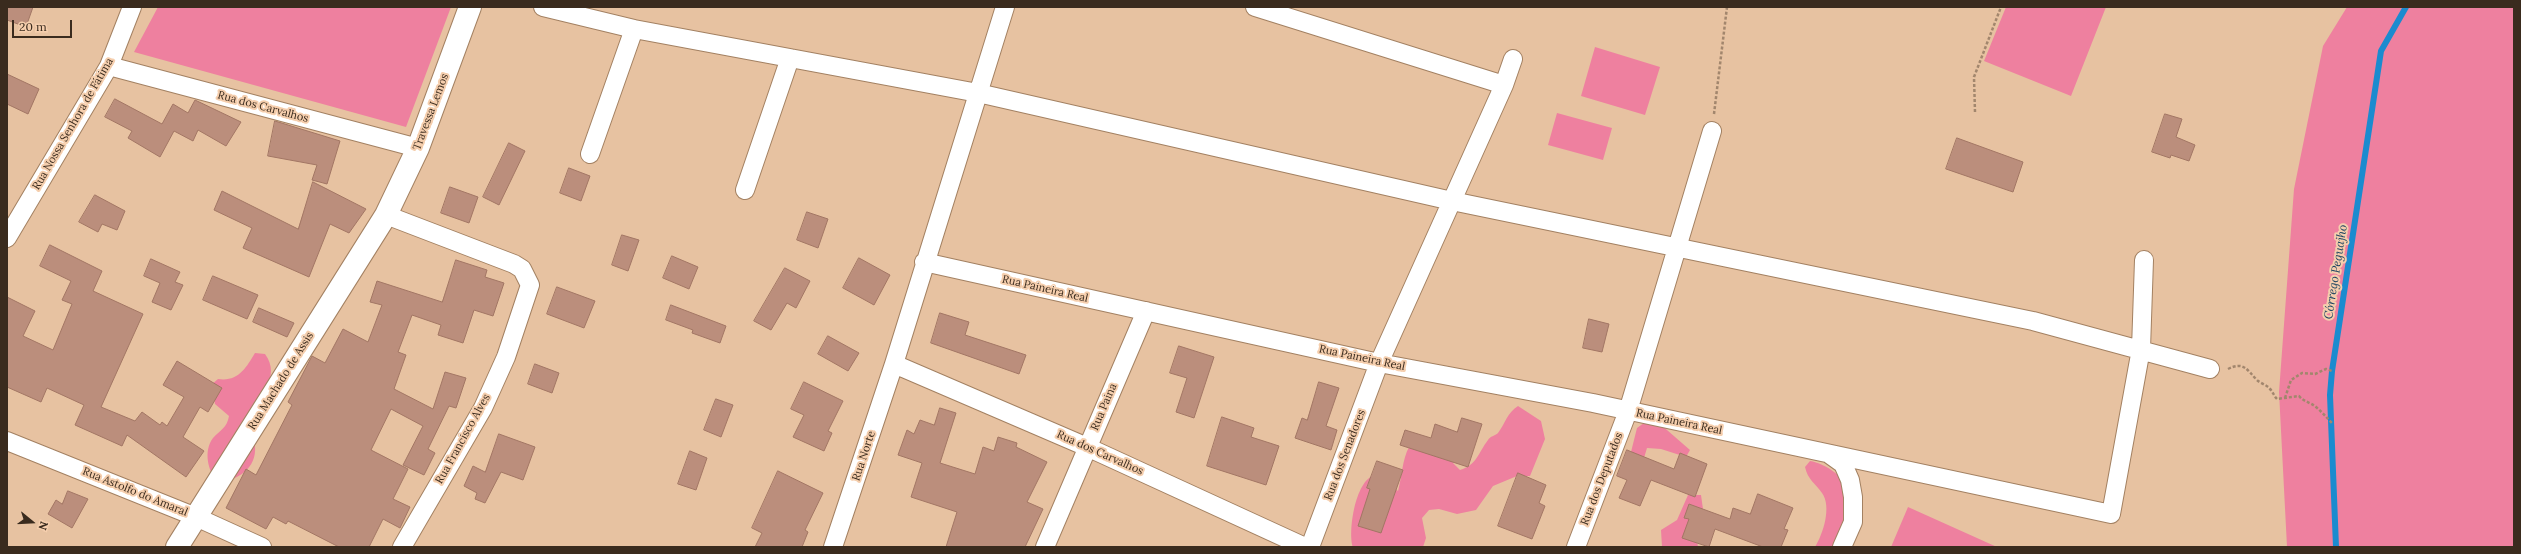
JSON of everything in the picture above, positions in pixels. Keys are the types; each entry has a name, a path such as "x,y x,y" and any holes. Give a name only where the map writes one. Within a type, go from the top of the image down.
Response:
{"street":[{"name":"Rua Nossa Senhora de Fátima","path":"7,238 13,212 109,66 132,7"},
{"name":"Travessa Lemos","path":"386,215 418,148 470,7"},
{"path":"543,7 634,29 978,93 1452,201 2033,321 2141,349 2210,369"},
{"path":"894,364 924,262 1005,7"},
{"path":"1255,7 1504,85"},
{"path":"590,154 634,29"},
{"path":"745,190 790,58"},
{"name":"Rua dos Senadores","path":"1310,547 1379,363 1504,85 1513,59"},
{"name":"Rua dos Carvalhos","path":"109,66 418,148"},
{"name":"Rua dos Deputados","path":"1576,547 1628,411 1679,248 1712,131"},
{"name":"Rua Francisco Alves","path":"386,215 514,264 522,269 530,285 506,357 483,408 402,547"},
{"name":"Rua Machado de Assis","path":"177,547 386,215"},
{"path":"1829,454 2111,514 2141,349 2144,260"},
{"name":"Rua Paineira Real","path":"924,262 1379,363 1628,411 1829,454 1843,464 1850,480 1853,497 1854,522 1842,547"},
{"name":"Rua Paina","path":"1045,547 1146,311"},
{"name":"Rua dos Carvalhos","path":"894,364 1087,447 1305,547"},
{"name":"Rua Norte","path":"833,547 894,364"},
{"name":"Rua Astolfo do Amaral","path":"7,441 196,517 262,547"}],"path":[{"path":"1712,131 1727,7"},
{"path":"1975,112 1974,77 2001,7"},
{"path":"2210,369 2222,371 2236,365 2242,365 2252,372 2255,379 2271,389 2277,399 2300,396 2304,401 2315,406 2323,417 2333,424"},
{"path":"2285,399 2291,380 2302,373 2314,374 2326,369 2332,371"}],"shaded area":[{"path":"158,7 451,7 406,127 134,52"},
{"path":"2006,7 2106,7 2071,96 1984,61"},
{"path":"2347,7 2514,7 2514,547 2287,547 2279,392 2294,189 2323,46"},
{"path":"1595,47 1660,67 1645,115 1581,96"},
{"path":"1557,113 1612,128 1603,160 1548,145"},
{"path":"255,353 265,354 270,362 271,371 267,387 251,418 255,454 249,467 239,476 218,483 209,467 208,449 213,438 225,426 229,416 215,404 211,385 218,379 231,378 241,373"},
{"path":"1518,406 1541,421 1545,439 1530,476 1517,476 1493,486 1476,510 1457,514 1439,509 1429,510 1422,518 1426,538 1423,547 1353,547 1352,527 1356,500 1361,488 1368,479 1376,475 1386,477 1398,491 1403,463 1409,447 1450,443 1453,463 1460,470 1466,468 1474,462 1489,439 1498,433 1509,415"},
{"path":"1652,417 1690,450 1686,457 1661,449 1647,448 1644,458 1630,456 1637,428"},
{"path":"1810,461 1829,468 1841,477 1850,488 1853,506 1850,547 1815,547 1823,528 1826,506 1822,493 1806,471 1805,467"},
{"path":"1688,495 1701,495 1703,509 1694,523 1698,547 1662,547 1661,530 1677,520"},
{"path":"1908,507 1997,547 1891,547"}],"building":[{"path":"7,7 33,7 26,27 7,20"},
{"path":"7,74 39,89 28,114 7,104"},
{"path":"115,99 162,124 173,104 188,113 195,100 241,122 226,146 198,130 193,141 174,131 160,157 128,138 132,131 105,117"},
{"path":"2165,114 2182,119 2176,137 2195,145 2189,161 2171,155 2170,158 2152,152"},
{"path":"275,121 340,141 327,184 312,180 317,165 268,156"},
{"path":"1957,138 2023,162 2013,192 1946,169"},
{"path":"509,143 525,151 499,205 483,197"},
{"path":"569,168 590,176 581,201 560,193"},
{"path":"313,182 366,209 349,233 330,224 309,277 243,248 252,228 214,210 222,191 298,229"},
{"path":"450,187 478,197 469,223 441,213"},
{"path":"95,195 125,211 117,230 102,224 98,232 79,222"},
{"path":"807,212 828,219 818,248 797,240"},
{"path":"622,235 639,240 628,271 612,265"},
{"path":"50,245 102,271 93,291 143,314 101,407 135,421 142,412 160,425 162,422 167,426 184,397 163,385 177,361 222,388 208,412 200,407 183,437 204,451 186,477 127,435 122,446 75,425 84,405 47,388 41,402 7,387 7,297 35,311 23,336 53,350 72,304 62,300 71,281 40,266"},
{"path":"672,256 698,267 689,289 663,278"},
{"path":"859,258 890,275 874,305 843,288"},
{"path":"151,259 180,272 175,282 183,285 171,310 152,302 160,283 144,276"},
{"path":"456,260 487,270 485,277 504,283 493,316 474,310 463,343 438,335 441,325 412,315 398,352 406,355 394,389 433,409 445,372 466,378 456,408 449,406 428,449 435,453 424,475 403,465 423,426 391,409 371,450 408,469 393,499 410,507 400,528 383,519 369,547 339,547 288,521 286,524 273,517 266,529 226,508 246,469 256,475 292,405 288,402 312,356 325,363 343,329 368,342 382,305 370,302 377,281 442,302"},
{"path":"785,268 810,281 796,308 787,303 771,330 754,321"},
{"path":"213,276 258,295 247,319 203,300"},
{"path":"557,287 595,301 584,328 547,314"},
{"path":"671,305 726,326 720,343 692,333 693,330 666,320"},
{"path":"259,308 294,323 287,337 253,322"},
{"path":"940,313 969,322 965,335 1026,355 1019,374 931,343"},
{"path":"1589,319 1609,324 1602,352 1583,348"},
{"path":"828,336 859,353 848,371 818,354"},
{"path":"1179,346 1214,357 1194,418 1176,412 1187,378 1170,373"},
{"path":"535,364 559,373 552,393 528,384"},
{"path":"804,382 843,401 828,431 832,433 824,451 793,437 804,415 791,409"},
{"path":"1319,382 1339,388 1326,426 1337,430 1331,450 1295,438 1302,418 1307,420"},
{"path":"716,399 733,405 721,437 704,430"},
{"path":"940,408 956,413 940,463 975,474 983,447 994,451 998,437 1017,443 1016,447 1047,462 1027,502 1043,509 1025,547 946,547 957,512 911,497 922,463 898,455 907,430 914,434 920,420 934,425"},
{"path":"1222,417 1254,428 1251,437 1279,446 1266,485 1207,466"},
{"path":"1462,418 1482,424 1468,467 1400,445 1405,430 1431,438 1435,424 1457,432"},
{"path":"499,434 535,447 523,480 501,472 485,503 475,499 477,493 464,486 473,466 485,472"},
{"path":"1627,450 1674,469 1680,453 1707,464 1695,497 1651,480 1640,506 1619,498 1627,480 1617,476"},
{"path":"690,451 707,458 696,490 678,484"},
{"path":"1377,461 1403,470 1381,533 1358,526 1370,489 1367,488"},
{"path":"778,471 823,493 805,530 808,532 802,547 755,547 762,533 752,528"},
{"path":"1518,473 1546,485 1539,503 1545,506 1532,539 1498,526"},
{"path":"68,491 88,499 72,528 48,514 56,500 62,504"},
{"path":"1758,494 1793,508 1784,529 1788,530 1781,547 1763,547 1715,529 1709,547 1682,538 1689,519 1684,518 1689,504 1730,519 1733,508 1750,514"}],"waterway":[{"name":"Córrego Peguajho","path":"2336,547 2330,395 2332,371 2381,51 2406,7"}]}
